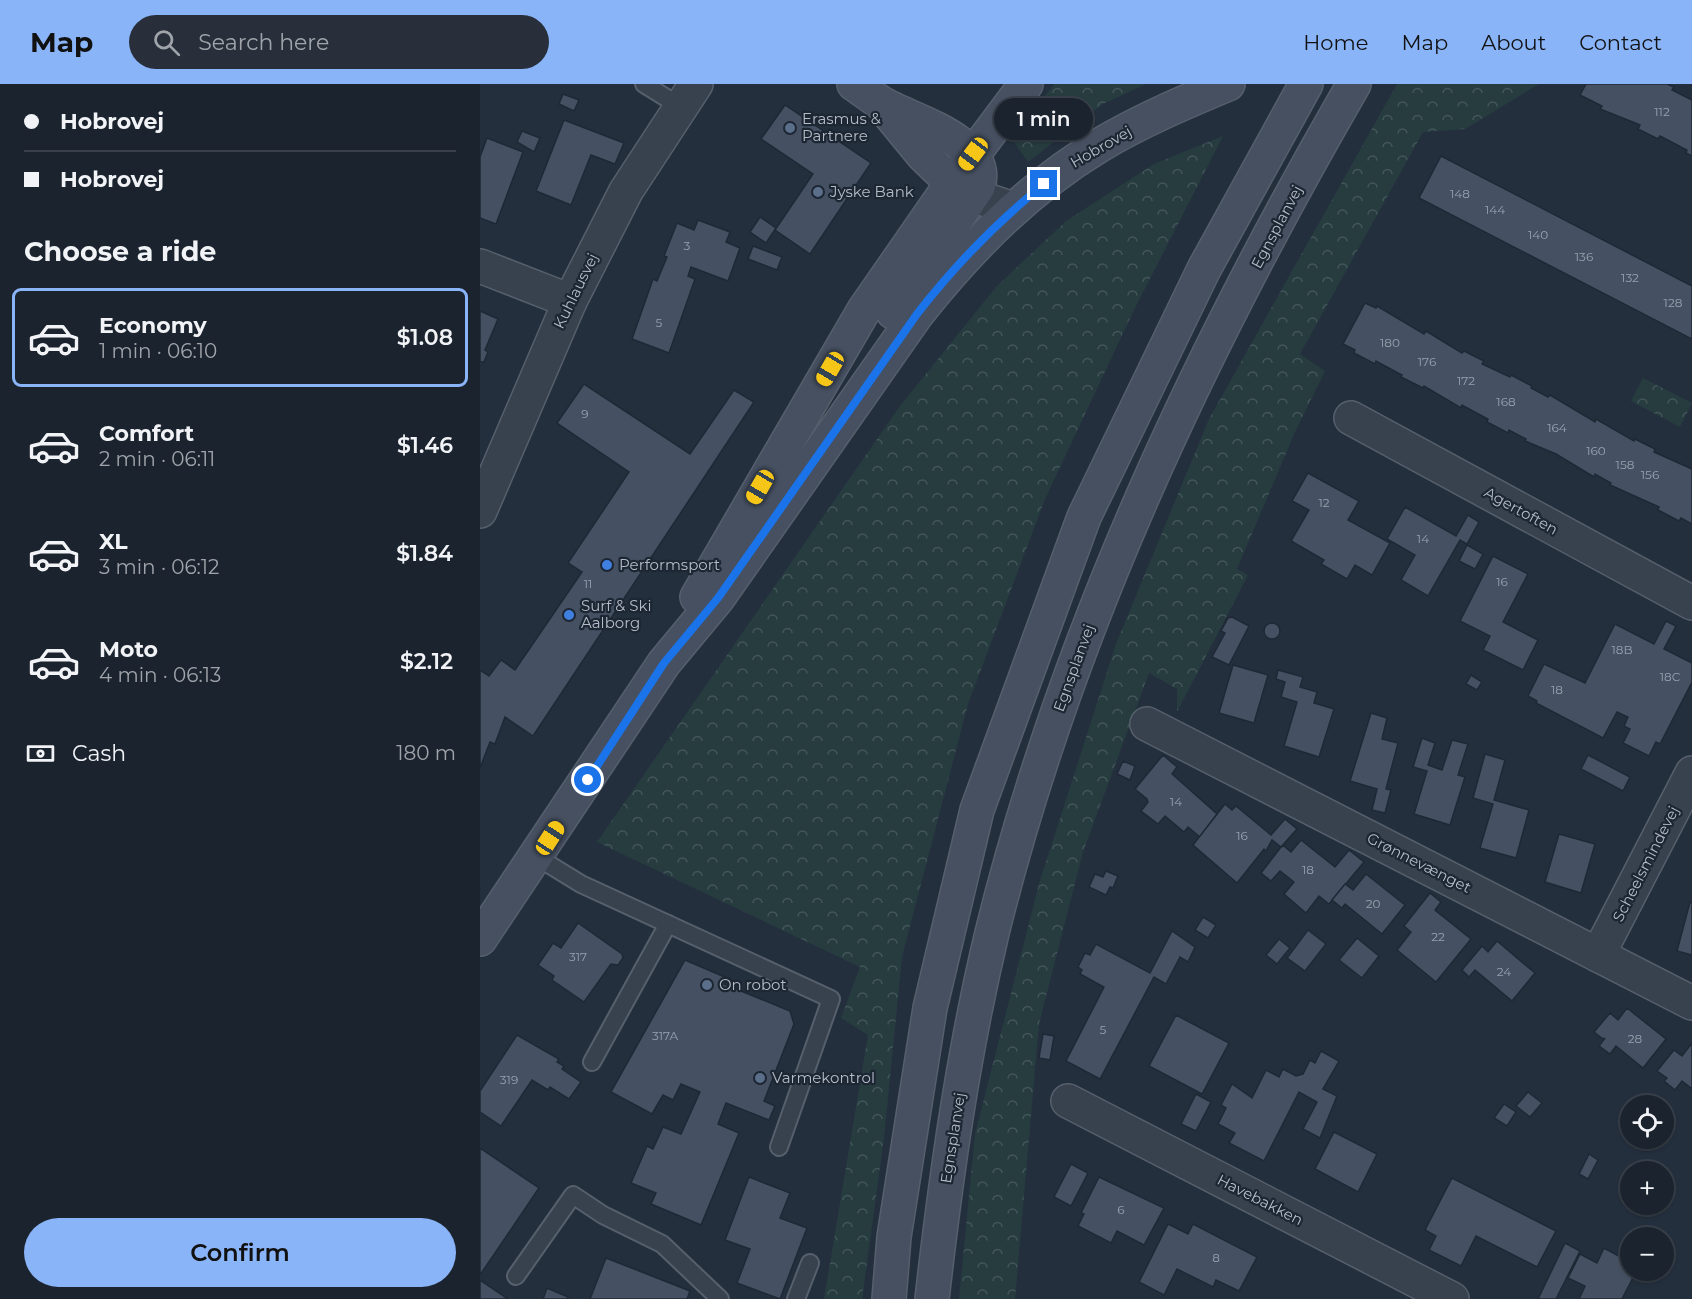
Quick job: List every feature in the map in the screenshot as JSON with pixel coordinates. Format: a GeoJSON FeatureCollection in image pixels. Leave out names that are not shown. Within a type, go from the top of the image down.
{"type":"FeatureCollection","features":[{"type":"Feature","properties":{"kind":"main road"},"geometry":{"type":"LineString","coordinates":[[718,598],[898,303],[962,189],[981,176],[973,154],[940,131],[882,104],[854,84]]}},
{"type":"Feature","properties":{"kind":"main road"},"geometry":{"type":"LineString","coordinates":[[973,154],[1026,84]]}},
{"type":"Feature","properties":{"kind":"main road","name":"Hobrovej"},"geometry":{"type":"LineString","coordinates":[[480,939],[537,857],[664,663],[718,598],[917,314],[951,270],[1013,209],[1059,172],[1101,144],[1228,84]]}},
{"type":"Feature","properties":{"kind":"main road"},"geometry":{"type":"LineString","coordinates":[[889,1299],[894,1237],[930,1008],[977,810],[1084,517],[1204,269],[1306,84]]}},
{"type":"Feature","properties":{"kind":"main road","name":"Egnsplanvej"},"geometry":{"type":"LineString","coordinates":[[932,1299],[950,1141],[992,934],[1042,759],[1081,644],[1207,356],[1354,84]]}},
{"type":"Feature","properties":{"kind":"main road"},"geometry":{"type":"LineString","coordinates":[[882,104],[923,155],[962,189]]}},
{"type":"Feature","properties":{"kind":"main road","name":"Hobrovej"},"geometry":{"type":"LineString","coordinates":[[664,663],[702,585],[864,310],[962,189]]}},
{"type":"Feature","properties":{"kind":"street","name":"Kuhlausvej"},"geometry":{"type":"LineString","coordinates":[[480,511],[570,301],[627,191],[688,95]]}},
{"type":"Feature","properties":{"kind":"street"},"geometry":{"type":"LineString","coordinates":[[962,189],[1013,209]]}},
{"type":"Feature","properties":{"kind":"street"},"geometry":{"type":"LineString","coordinates":[[480,266],[570,301]]}},
{"type":"Feature","properties":{"kind":"street","name":"Agertoften"},"geometry":{"type":"LineString","coordinates":[[1352,418],[1692,603]]}},
{"type":"Feature","properties":{"kind":"street","name":"Grønnevænget"},"geometry":{"type":"LineString","coordinates":[[1147,723],[1692,1003]]}},
{"type":"Feature","properties":{"kind":"street","name":"Scheelsmindevej"},"geometry":{"type":"LineString","coordinates":[[1598,955],[1692,773]]}},
{"type":"Feature","properties":{"kind":"street","name":"Havebakken"},"geometry":{"type":"LineString","coordinates":[[1068,1101],[1452,1299]]}},
{"type":"Feature","properties":{"kind":"lane"},"geometry":{"type":"LineString","coordinates":[[644,84],[688,95]]}},
{"type":"Feature","properties":{"kind":"lane"},"geometry":{"type":"LineString","coordinates":[[537,857],[581,884],[831,999],[780,1147]]}},
{"type":"Feature","properties":{"kind":"lane"},"geometry":{"type":"LineString","coordinates":[[592,1062],[668,924]]}},
{"type":"Feature","properties":{"kind":"lane"},"geometry":{"type":"LineString","coordinates":[[516,1276],[573,1195],[603,1215],[662,1244],[720,1299]]}},
{"type":"Feature","properties":{"kind":"lane"},"geometry":{"type":"LineString","coordinates":[[796,1299],[810,1263]]}},
{"type":"Feature","properties":{"kind":"green space"},"geometry":{"type":"Polygon","coordinates":[[[1054,84],[1146,84],[1103,104],[1028,162],[1012,139],[1054,84]]]}},
{"type":"Feature","properties":{"kind":"green space"},"geometry":{"type":"Polygon","coordinates":[[[1397,84],[1539,84],[1465,129],[1423,132],[1300,354],[1325,371],[1295,432],[1237,569],[1248,575],[1177,712],[1177,689],[1149,673],[1083,852],[1039,1024],[1015,1299],[959,1299],[975,1134],[1039,884],[1116,644],[1209,419],[1397,84]]]}},
{"type":"Feature","properties":{"kind":"green space"},"geometry":{"type":"Polygon","coordinates":[[[1223,136],[1133,312],[1045,499],[968,704],[902,957],[884,1138],[862,1299],[824,1299],[868,1035],[841,1018],[860,967],[597,842],[900,406],[997,286],[1066,221],[1154,164],[1223,136]]]}},
{"type":"Feature","properties":{"kind":"green space"},"geometry":{"type":"Polygon","coordinates":[[[1643,378],[1692,403],[1680,427],[1631,401],[1643,378]]]}},
{"type":"Feature","properties":{"kind":"building"},"geometry":{"type":"Polygon","coordinates":[[[1586,84],[1667,84],[1674,87],[1672,90],[1692,100],[1692,156],[1686,153],[1687,150],[1660,136],[1658,139],[1638,129],[1640,125],[1600,109],[1602,106],[1580,95],[1586,84]]]}},
{"type":"Feature","properties":{"kind":"building"},"geometry":{"type":"Polygon","coordinates":[[[563,94],[579,100],[574,111],[559,104],[563,94]]]}},
{"type":"Feature","properties":{"kind":"building"},"geometry":{"type":"Polygon","coordinates":[[[785,105],[871,163],[810,254],[775,230],[813,174],[761,139],[785,105]]]}},
{"type":"Feature","properties":{"kind":"building"},"geometry":{"type":"Polygon","coordinates":[[[564,120],[624,143],[615,164],[591,155],[571,205],[536,191],[564,120]]]}},
{"type":"Feature","properties":{"kind":"building"},"geometry":{"type":"Polygon","coordinates":[[[522,131],[540,138],[534,152],[517,142],[522,131]]]}},
{"type":"Feature","properties":{"kind":"building"},"geometry":{"type":"Polygon","coordinates":[[[487,138],[523,152],[496,224],[480,218],[480,157],[487,138]]]}},
{"type":"Feature","properties":{"kind":"building"},"geometry":{"type":"Polygon","coordinates":[[[1441,156],[1692,286],[1692,339],[1419,198],[1441,156]]]}},
{"type":"Feature","properties":{"kind":"building"},"geometry":{"type":"Polygon","coordinates":[[[760,217],[776,228],[766,243],[750,232],[760,217]]]}},
{"type":"Feature","properties":{"kind":"building"},"geometry":{"type":"Polygon","coordinates":[[[698,220],[730,232],[726,242],[740,248],[728,281],[691,267],[688,276],[695,279],[669,353],[632,339],[653,279],[657,281],[667,257],[664,256],[677,223],[694,230],[698,220]]]}},
{"type":"Feature","properties":{"kind":"building"},"geometry":{"type":"Polygon","coordinates":[[[753,246],[782,257],[777,270],[748,259],[753,246]]]}},
{"type":"Feature","properties":{"kind":"building"},"geometry":{"type":"Polygon","coordinates":[[[1365,303],[1376,308],[1377,306],[1424,334],[1426,331],[1462,353],[1464,351],[1484,361],[1482,364],[1510,377],[1511,375],[1595,422],[1596,419],[1634,441],[1635,439],[1655,449],[1654,452],[1692,469],[1692,524],[1681,518],[1679,521],[1658,510],[1659,507],[1610,485],[1611,483],[1595,474],[1594,477],[1556,454],[1525,441],[1526,439],[1509,430],[1508,433],[1487,422],[1488,419],[1462,405],[1461,408],[1424,386],[1423,388],[1401,377],[1402,375],[1376,361],[1375,364],[1354,353],[1355,350],[1343,344],[1365,303]]]}},
{"type":"Feature","properties":{"kind":"building"},"geometry":{"type":"Polygon","coordinates":[[[480,311],[498,319],[485,350],[488,352],[484,362],[480,362],[480,311]]]}},
{"type":"Feature","properties":{"kind":"building"},"geometry":{"type":"Polygon","coordinates":[[[584,384],[690,454],[734,390],[754,402],[533,736],[505,717],[495,744],[490,742],[480,768],[480,670],[489,676],[501,660],[515,670],[582,572],[568,563],[629,472],[557,423],[584,384]]]}},
{"type":"Feature","properties":{"kind":"building"},"geometry":{"type":"Polygon","coordinates":[[[1308,473],[1359,501],[1348,520],[1390,543],[1372,575],[1355,565],[1347,579],[1321,564],[1324,560],[1291,541],[1309,510],[1292,501],[1308,473]]]}},
{"type":"Feature","properties":{"kind":"building"},"geometry":{"type":"Polygon","coordinates":[[[1405,507],[1456,536],[1468,515],[1479,522],[1467,544],[1460,540],[1428,596],[1401,580],[1415,555],[1387,539],[1405,507]]]}},
{"type":"Feature","properties":{"kind":"building"},"geometry":{"type":"Polygon","coordinates":[[[1467,545],[1483,554],[1475,569],[1459,561],[1467,545]]]}},
{"type":"Feature","properties":{"kind":"building"},"geometry":{"type":"Polygon","coordinates":[[[1493,556],[1528,574],[1503,622],[1538,640],[1523,670],[1483,650],[1490,636],[1460,621],[1493,556]]]}},
{"type":"Feature","properties":{"kind":"building"},"geometry":{"type":"Polygon","coordinates":[[[1232,617],[1249,626],[1229,665],[1212,657],[1225,633],[1221,631],[1228,618],[1232,617]]]}},
{"type":"Feature","properties":{"kind":"building"},"geometry":{"type":"Polygon","coordinates":[[[1666,621],[1676,626],[1664,649],[1692,663],[1692,682],[1660,744],[1656,742],[1649,756],[1623,743],[1630,729],[1624,726],[1628,717],[1617,712],[1603,738],[1536,703],[1537,701],[1528,696],[1544,664],[1585,683],[1615,624],[1654,644],[1666,621]]]}},
{"type":"Feature","properties":{"kind":"building"},"geometry":{"type":"Polygon","coordinates":[[[1269,623],[1275,623],[1280,631],[1278,637],[1269,639],[1264,634],[1264,628],[1269,623]]]}},
{"type":"Feature","properties":{"kind":"building"},"geometry":{"type":"Polygon","coordinates":[[[1233,665],[1268,675],[1254,723],[1219,713],[1233,665]]]}},
{"type":"Feature","properties":{"kind":"building"},"geometry":{"type":"Polygon","coordinates":[[[1278,670],[1303,677],[1300,687],[1317,692],[1314,703],[1334,709],[1319,757],[1284,746],[1297,702],[1281,697],[1285,682],[1276,679],[1278,670]]]}},
{"type":"Feature","properties":{"kind":"building"},"geometry":{"type":"Polygon","coordinates":[[[1471,675],[1482,682],[1477,690],[1466,684],[1471,675]]]}},
{"type":"Feature","properties":{"kind":"building"},"geometry":{"type":"Polygon","coordinates":[[[1371,713],[1387,718],[1382,739],[1398,743],[1386,789],[1391,790],[1385,813],[1372,810],[1377,789],[1350,781],[1371,713]]]}},
{"type":"Feature","properties":{"kind":"building"},"geometry":{"type":"Polygon","coordinates":[[[1422,738],[1435,743],[1428,765],[1442,770],[1452,740],[1468,744],[1458,775],[1465,777],[1450,825],[1414,814],[1427,771],[1413,767],[1422,738]]]}},
{"type":"Feature","properties":{"kind":"building"},"geometry":{"type":"Polygon","coordinates":[[[1485,754],[1505,760],[1494,800],[1529,810],[1516,858],[1480,848],[1493,804],[1473,798],[1485,754]]]}},
{"type":"Feature","properties":{"kind":"building"},"geometry":{"type":"Polygon","coordinates":[[[1163,755],[1177,767],[1172,774],[1217,814],[1200,837],[1188,827],[1184,832],[1165,816],[1158,824],[1141,811],[1148,802],[1135,789],[1163,755]]]}},
{"type":"Feature","properties":{"kind":"building"},"geometry":{"type":"Polygon","coordinates":[[[1588,755],[1630,777],[1623,791],[1581,769],[1588,755]]]}},
{"type":"Feature","properties":{"kind":"building"},"geometry":{"type":"Polygon","coordinates":[[[1123,761],[1135,766],[1130,780],[1117,774],[1123,761]]]}},
{"type":"Feature","properties":{"kind":"building"},"geometry":{"type":"Polygon","coordinates":[[[1225,804],[1232,810],[1236,806],[1271,835],[1285,819],[1297,829],[1281,847],[1272,840],[1266,851],[1264,849],[1237,883],[1193,845],[1225,804]]]}},
{"type":"Feature","properties":{"kind":"building"},"geometry":{"type":"Polygon","coordinates":[[[1559,834],[1595,844],[1581,893],[1545,882],[1559,834]]]}},
{"type":"Feature","properties":{"kind":"building"},"geometry":{"type":"Polygon","coordinates":[[[1301,840],[1335,867],[1349,850],[1364,862],[1329,904],[1319,896],[1306,913],[1284,894],[1294,882],[1280,871],[1271,881],[1261,873],[1281,847],[1284,846],[1291,852],[1301,840]]]}},
{"type":"Feature","properties":{"kind":"building"},"geometry":{"type":"Polygon","coordinates":[[[1106,871],[1118,876],[1113,888],[1110,887],[1106,895],[1089,887],[1095,874],[1103,877],[1106,871]]]}},
{"type":"Feature","properties":{"kind":"building"},"geometry":{"type":"Polygon","coordinates":[[[1366,874],[1405,905],[1382,934],[1345,904],[1342,908],[1332,900],[1345,884],[1353,890],[1366,874]]]}},
{"type":"Feature","properties":{"kind":"building"},"geometry":{"type":"Polygon","coordinates":[[[1430,893],[1441,902],[1435,910],[1471,939],[1436,982],[1397,950],[1411,932],[1404,926],[1430,893]]]}},
{"type":"Feature","properties":{"kind":"building"},"geometry":{"type":"Polygon","coordinates":[[[1690,902],[1692,903],[1692,955],[1677,951],[1690,902]]]}},
{"type":"Feature","properties":{"kind":"building"},"geometry":{"type":"Polygon","coordinates":[[[1203,917],[1216,925],[1208,938],[1195,930],[1203,917]]]}},
{"type":"Feature","properties":{"kind":"building"},"geometry":{"type":"Polygon","coordinates":[[[578,923],[622,954],[623,958],[618,965],[611,964],[584,1002],[552,980],[554,976],[538,965],[553,943],[561,948],[578,923]]]}},
{"type":"Feature","properties":{"kind":"building"},"geometry":{"type":"Polygon","coordinates":[[[1308,930],[1326,944],[1305,971],[1287,958],[1308,930]]]}},
{"type":"Feature","properties":{"kind":"building"},"geometry":{"type":"Polygon","coordinates":[[[1172,931],[1195,947],[1188,962],[1180,957],[1166,984],[1154,977],[1100,1079],[1066,1061],[1104,987],[1080,974],[1082,970],[1078,967],[1085,953],[1090,955],[1096,944],[1150,973],[1172,931]]]}},
{"type":"Feature","properties":{"kind":"building"},"geometry":{"type":"Polygon","coordinates":[[[1357,938],[1379,956],[1362,978],[1339,960],[1357,938]]]}},
{"type":"Feature","properties":{"kind":"building"},"geometry":{"type":"Polygon","coordinates":[[[1279,939],[1290,948],[1277,964],[1266,955],[1279,939]]]}},
{"type":"Feature","properties":{"kind":"building"},"geometry":{"type":"Polygon","coordinates":[[[1497,941],[1535,973],[1512,1001],[1475,970],[1469,977],[1462,970],[1482,946],[1488,952],[1497,941]]]}},
{"type":"Feature","properties":{"kind":"building"},"geometry":{"type":"Polygon","coordinates":[[[685,960],[727,978],[724,984],[790,1011],[794,1024],[764,1101],[775,1106],[769,1120],[726,1103],[718,1124],[739,1133],[701,1225],[651,1204],[656,1193],[631,1183],[647,1146],[653,1149],[663,1127],[681,1134],[700,1092],[681,1084],[673,1100],[663,1095],[652,1114],[611,1092],[685,960]]]}},
{"type":"Feature","properties":{"kind":"building"},"geometry":{"type":"Polygon","coordinates":[[[1627,1008],[1666,1039],[1643,1068],[1616,1046],[1610,1054],[1599,1046],[1605,1038],[1603,1039],[1594,1032],[1610,1013],[1618,1020],[1627,1008]]]}},
{"type":"Feature","properties":{"kind":"building"},"geometry":{"type":"Polygon","coordinates":[[[1176,1015],[1229,1043],[1202,1094],[1149,1066],[1176,1015]]]}},
{"type":"Feature","properties":{"kind":"building"},"geometry":{"type":"Polygon","coordinates":[[[1043,1034],[1054,1036],[1050,1060],[1039,1058],[1043,1034]]]}},
{"type":"Feature","properties":{"kind":"building"},"geometry":{"type":"Polygon","coordinates":[[[517,1035],[559,1059],[557,1062],[564,1066],[562,1069],[581,1082],[569,1099],[550,1087],[548,1090],[532,1080],[501,1126],[480,1112],[480,1091],[517,1035]]]}},
{"type":"Feature","properties":{"kind":"building"},"geometry":{"type":"Polygon","coordinates":[[[1692,1043],[1692,1089],[1682,1081],[1675,1090],[1664,1081],[1667,1078],[1657,1071],[1674,1050],[1682,1056],[1692,1043]]]}},
{"type":"Feature","properties":{"kind":"building"},"geometry":{"type":"Polygon","coordinates":[[[1321,1051],[1339,1061],[1323,1089],[1337,1096],[1320,1138],[1303,1129],[1317,1102],[1299,1092],[1264,1161],[1229,1143],[1235,1133],[1218,1124],[1226,1108],[1221,1105],[1232,1084],[1252,1098],[1266,1070],[1279,1077],[1283,1069],[1296,1076],[1303,1074],[1310,1060],[1315,1063],[1321,1051]]]}},
{"type":"Feature","properties":{"kind":"building"},"geometry":{"type":"Polygon","coordinates":[[[1528,1092],[1542,1103],[1530,1117],[1516,1106],[1528,1092]]]}},
{"type":"Feature","properties":{"kind":"building"},"geometry":{"type":"Polygon","coordinates":[[[1196,1094],[1211,1102],[1196,1131],[1181,1124],[1196,1094]]]}},
{"type":"Feature","properties":{"kind":"building"},"geometry":{"type":"Polygon","coordinates":[[[1504,1104],[1516,1112],[1507,1126],[1494,1118],[1504,1104]]]}},
{"type":"Feature","properties":{"kind":"building"},"geometry":{"type":"Polygon","coordinates":[[[1334,1132],[1377,1154],[1358,1192],[1315,1169],[1334,1132]]]}},
{"type":"Feature","properties":{"kind":"building"},"geometry":{"type":"Polygon","coordinates":[[[480,1148],[539,1188],[480,1275],[480,1148]]]}},
{"type":"Feature","properties":{"kind":"building"},"geometry":{"type":"Polygon","coordinates":[[[1589,1154],[1598,1160],[1588,1179],[1579,1174],[1589,1154]]]}},
{"type":"Feature","properties":{"kind":"building"},"geometry":{"type":"Polygon","coordinates":[[[1071,1164],[1088,1173],[1071,1206],[1054,1197],[1071,1164]]]}},
{"type":"Feature","properties":{"kind":"building"},"geometry":{"type":"Polygon","coordinates":[[[749,1177],[790,1193],[780,1218],[807,1228],[780,1299],[737,1283],[750,1249],[725,1240],[749,1177]]]}},
{"type":"Feature","properties":{"kind":"building"},"geometry":{"type":"Polygon","coordinates":[[[1099,1177],[1164,1208],[1144,1245],[1117,1231],[1111,1243],[1078,1226],[1084,1214],[1081,1213],[1099,1177]]]}},
{"type":"Feature","properties":{"kind":"building"},"geometry":{"type":"Polygon","coordinates":[[[1452,1178],[1556,1231],[1537,1267],[1476,1236],[1461,1266],[1429,1250],[1436,1236],[1425,1230],[1452,1178]]]}},
{"type":"Feature","properties":{"kind":"building"},"geometry":{"type":"Polygon","coordinates":[[[1168,1224],[1188,1234],[1193,1224],[1257,1257],[1239,1291],[1216,1280],[1213,1287],[1177,1269],[1164,1295],[1139,1282],[1168,1224]]]}},
{"type":"Feature","properties":{"kind":"building"},"geometry":{"type":"Polygon","coordinates":[[[1565,1243],[1580,1251],[1556,1299],[1538,1299],[1565,1243]]]}},
{"type":"Feature","properties":{"kind":"building"},"geometry":{"type":"Polygon","coordinates":[[[1604,1248],[1620,1257],[1620,1281],[1631,1281],[1622,1299],[1579,1299],[1585,1286],[1568,1278],[1580,1254],[1597,1263],[1604,1248]]]}},
{"type":"Feature","properties":{"kind":"building"},"geometry":{"type":"Polygon","coordinates":[[[606,1258],[690,1291],[687,1299],[590,1299],[606,1258]]]}},
{"type":"Feature","properties":{"kind":"building"},"geometry":{"type":"Polygon","coordinates":[[[480,1280],[508,1299],[480,1299],[480,1280]]]}},
{"type":"Feature","properties":{"kind":"building"},"geometry":{"type":"Polygon","coordinates":[[[547,1288],[568,1297],[567,1299],[543,1299],[547,1288]]]}},
{"type":"Feature","properties":{"kind":"place","name":"Erasmus & Partnere"},"geometry":{"type":"Point","coordinates":[790,128]}},
{"type":"Feature","properties":{"kind":"place","name":"Jyske Bank"},"geometry":{"type":"Point","coordinates":[818,192]}},
{"type":"Feature","properties":{"kind":"place","name":"Performsport"},"geometry":{"type":"Point","coordinates":[607,565]}},
{"type":"Feature","properties":{"kind":"place","name":"Surf & Ski Aalborg"},"geometry":{"type":"Point","coordinates":[569,615]}},
{"type":"Feature","properties":{"kind":"place","name":"On robot"},"geometry":{"type":"Point","coordinates":[707,985]}},
{"type":"Feature","properties":{"kind":"place","name":"Varmekontrol"},"geometry":{"type":"Point","coordinates":[760,1078]}},
{"type":"Feature","properties":{"kind":"route"},"geometry":{"type":"LineString","coordinates":[[588,780],[664,663],[718,598],[917,314],[951,270],[985,235],[1044,184]]}}]}
